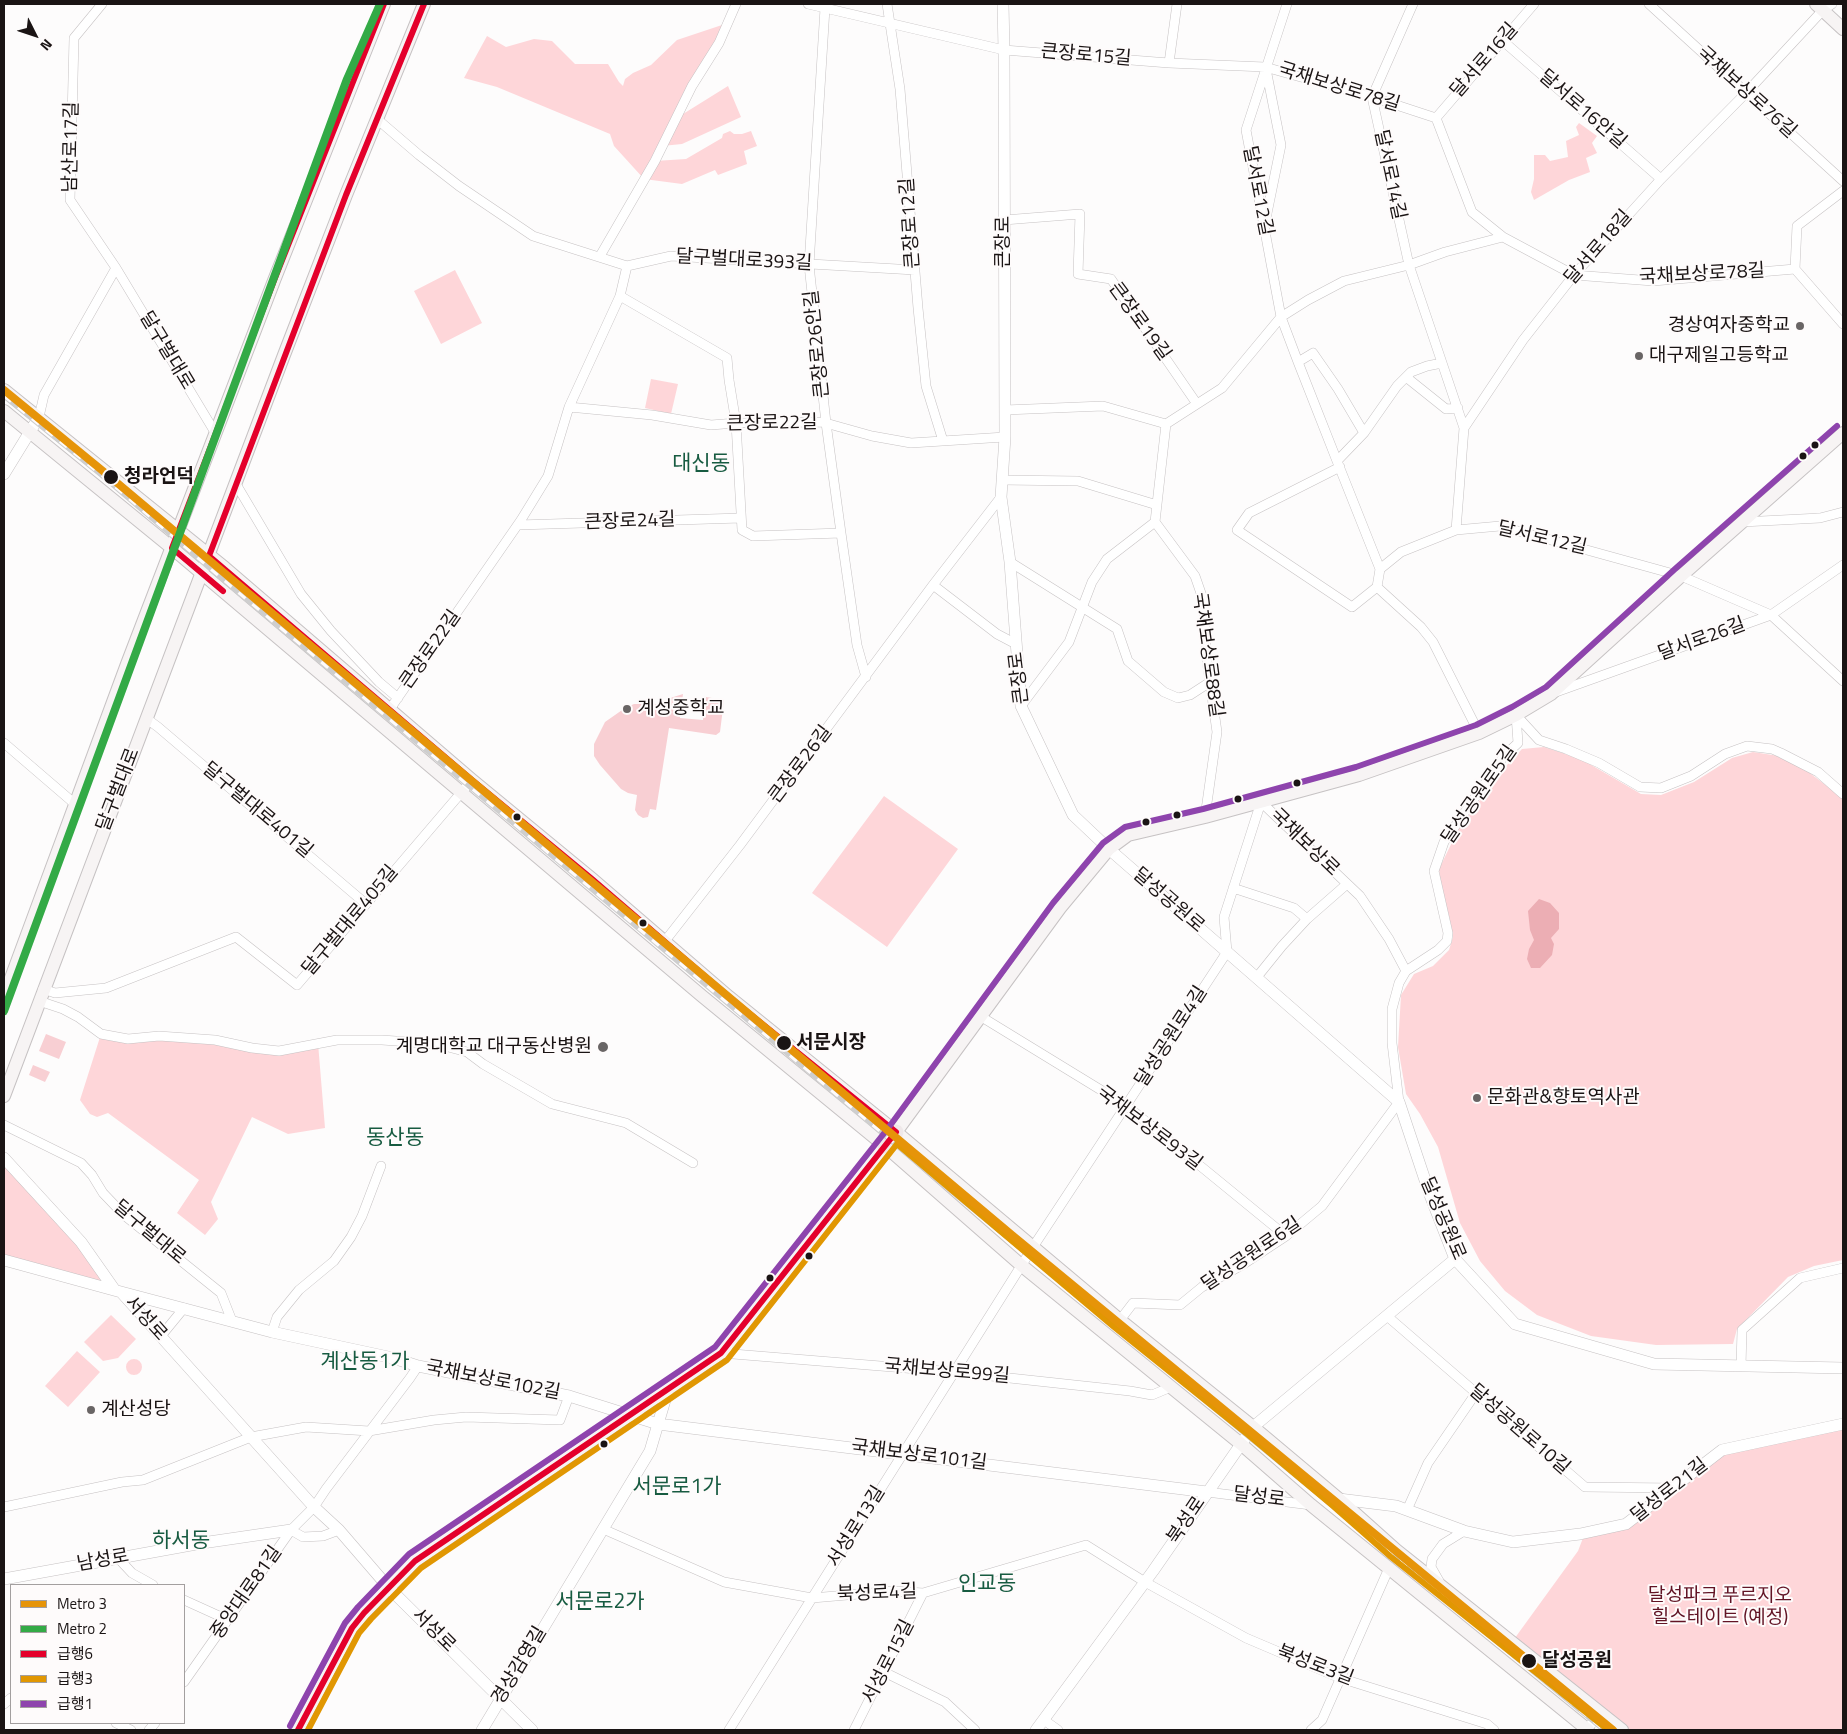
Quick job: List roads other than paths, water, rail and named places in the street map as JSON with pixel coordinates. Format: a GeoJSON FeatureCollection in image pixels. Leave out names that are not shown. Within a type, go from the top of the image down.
{"type":"FeatureCollection","features":[{"type":"Feature","properties":{"kind":"main road","name":"달구벌대로"},"geometry":{"type":"LineString","coordinates":[[4,997],[75,804],[275,278],[384,4]]}},
{"type":"Feature","properties":{"kind":"main road","name":"달구벌대로"},"geometry":{"type":"LineString","coordinates":[[4,1096],[342,204],[424,4]]}},
{"type":"Feature","properties":{"kind":"main road"},"geometry":{"type":"LineString","coordinates":[[1823,6],[1843,29]]}},
{"type":"Feature","properties":{"kind":"main road","name":"달성로"},"geometry":{"type":"LineString","coordinates":[[4,390],[179,531],[729,997],[896,1132],[1120,1320],[1253,1427],[1396,1550],[1622,1730]]}},
{"type":"Feature","properties":{"kind":"main road"},"geometry":{"type":"LineString","coordinates":[[4,411],[202,573],[702,996],[885,1146],[1021,1265],[1241,1444],[1312,1505],[1585,1730]]}},
{"type":"Feature","properties":{"kind":"main road","name":"국채보상로"},"geometry":{"type":"LineString","coordinates":[[298,1730],[352,1628],[364,1613],[415,1561],[722,1353],[896,1132],[1060,908],[1109,849],[1128,836],[1205,818],[1359,774],[1479,733],[1516,715],[1551,694],[1843,433]]}},
{"type":"Feature","properties":{"kind":"street","name":"남산로17길"},"geometry":{"type":"LineString","coordinates":[[102,4],[74,38],[70,200],[116,268]]}},
{"type":"Feature","properties":{"kind":"street"},"geometry":{"type":"LineString","coordinates":[[600,256],[655,161],[692,86],[720,43],[736,4]]}},
{"type":"Feature","properties":{"kind":"street","name":"큰장로15길"},"geometry":{"type":"LineString","coordinates":[[808,4],[1004,50],[1169,63],[1265,67]]}},
{"type":"Feature","properties":{"kind":"street","name":"큰장로12길"},"geometry":{"type":"LineString","coordinates":[[887,4],[900,88],[926,386],[943,441]]}},
{"type":"Feature","properties":{"kind":"street","name":"큰장로"},"geometry":{"type":"LineString","coordinates":[[1002,4],[1004,50],[1005,437],[1001,497],[1010,562],[1021,706],[1073,815],[1109,849]]}},
{"type":"Feature","properties":{"kind":"street"},"geometry":{"type":"LineString","coordinates":[[1169,63],[1176,4]]}},
{"type":"Feature","properties":{"kind":"street","name":"달서로12길"},"geometry":{"type":"LineString","coordinates":[[1287,4],[1246,130],[1281,317],[1380,570],[1401,552],[1456,530],[1500,526],[1681,576],[1771,615],[1843,681]]}},
{"type":"Feature","properties":{"kind":"street"},"geometry":{"type":"LineString","coordinates":[[1372,97],[1413,4]]}},
{"type":"Feature","properties":{"kind":"street","name":"달서로16길"},"geometry":{"type":"LineString","coordinates":[[1436,118],[1534,4]]}},
{"type":"Feature","properties":{"kind":"street","name":"국채보상로76길"},"geometry":{"type":"LineString","coordinates":[[1649,4],[1843,181]]}},
{"type":"Feature","properties":{"kind":"street","name":"달서로18길"},"geometry":{"type":"LineString","coordinates":[[1456,530],[1464,428],[1523,340],[1574,275],[1660,179],[1746,92],[1823,6]]}},
{"type":"Feature","properties":{"kind":"street","name":"큰장로26안길"},"geometry":{"type":"LineString","coordinates":[[825,8],[809,265],[826,423],[841,533],[857,644],[866,677]]}},
{"type":"Feature","properties":{"kind":"street","name":"달서로16안길"},"geometry":{"type":"LineString","coordinates":[[1503,41],[1660,179]]}},
{"type":"Feature","properties":{"kind":"street","name":"달서로12길"},"geometry":{"type":"LineString","coordinates":[[1264,226],[1281,145],[1265,67]]}},
{"type":"Feature","properties":{"kind":"street","name":"국채보상로78길"},"geometry":{"type":"LineString","coordinates":[[1265,67],[1372,97],[1436,118],[1472,212],[1503,236],[1574,275],[1653,281],[1795,269]]}},
{"type":"Feature","properties":{"kind":"street","name":"달서로14길"},"geometry":{"type":"LineString","coordinates":[[1372,97],[1409,265],[1464,428]]}},
{"type":"Feature","properties":{"kind":"street"},"geometry":{"type":"LineString","coordinates":[[377,119],[419,155],[460,186],[533,236],[627,266]]}},
{"type":"Feature","properties":{"kind":"street"},"geometry":{"type":"LineString","coordinates":[[1843,191],[1797,226],[1795,269],[1843,324]]}},
{"type":"Feature","properties":{"kind":"street","name":"큰장로19길"},"geometry":{"type":"LineString","coordinates":[[1004,220],[1080,214],[1078,274],[1111,279],[1197,404]]}},
{"type":"Feature","properties":{"kind":"street"},"geometry":{"type":"LineString","coordinates":[[1005,410],[1103,406],[1166,424],[1222,388],[1281,317],[1344,281],[1409,265],[1503,236]]}},
{"type":"Feature","properties":{"kind":"street","name":"달구벌대로393길"},"geometry":{"type":"LineString","coordinates":[[627,266],[671,256],[915,270]]}},
{"type":"Feature","properties":{"kind":"street","name":"큰장로22길"},"geometry":{"type":"LineString","coordinates":[[390,709],[518,526],[548,476],[569,407],[620,296],[627,266]]}},
{"type":"Feature","properties":{"kind":"street"},"geometry":{"type":"LineString","coordinates":[[4,474],[39,417],[44,395],[116,268]]}},
{"type":"Feature","properties":{"kind":"street","name":"달구벌대로"},"geometry":{"type":"LineString","coordinates":[[116,268],[216,434]]}},
{"type":"Feature","properties":{"kind":"street"},"geometry":{"type":"LineString","coordinates":[[620,296],[728,358],[728,380],[736,423],[742,530],[753,536],[841,533]]}},
{"type":"Feature","properties":{"kind":"street"},"geometry":{"type":"LineString","coordinates":[[1298,362],[1313,353],[1338,389],[1364,433]]}},
{"type":"Feature","properties":{"kind":"street"},"geometry":{"type":"LineString","coordinates":[[1380,570],[1377,587],[1352,608],[1237,530],[1249,512],[1339,464],[1364,433],[1387,398],[1411,372],[1442,363]]}},
{"type":"Feature","properties":{"kind":"street"},"geometry":{"type":"LineString","coordinates":[[1406,377],[1446,409],[1458,408]]}},
{"type":"Feature","properties":{"kind":"street","name":"큰장로22길"},"geometry":{"type":"LineString","coordinates":[[569,407],[652,415],[711,425],[822,422],[872,436],[911,443],[1005,437]]}},
{"type":"Feature","properties":{"kind":"street"},"geometry":{"type":"LineString","coordinates":[[1021,706],[1070,642],[1092,582],[1107,559],[1155,522],[1166,424]]}},
{"type":"Feature","properties":{"kind":"street"},"geometry":{"type":"LineString","coordinates":[[1002,480],[1078,481],[1157,505]]}},
{"type":"Feature","properties":{"kind":"street"},"geometry":{"type":"LineString","coordinates":[[236,484],[301,594],[343,644],[398,698]]}},
{"type":"Feature","properties":{"kind":"street","name":"큰장로26길"},"geometry":{"type":"LineString","coordinates":[[665,941],[746,837],[933,585],[1001,497]]}},
{"type":"Feature","properties":{"kind":"street"},"geometry":{"type":"LineString","coordinates":[[1742,522],[1820,518],[1843,512]]}},
{"type":"Feature","properties":{"kind":"street","name":"큰장로24길"},"geometry":{"type":"LineString","coordinates":[[518,526],[742,518]]}},
{"type":"Feature","properties":{"kind":"street","name":"국채보상로88길"},"geometry":{"type":"LineString","coordinates":[[1155,522],[1195,576],[1203,599],[1207,661],[1218,732],[1205,818]]}},
{"type":"Feature","properties":{"kind":"street"},"geometry":{"type":"LineString","coordinates":[[1010,562],[1117,629],[1128,661],[1164,692],[1178,698],[1190,695],[1210,682]]}},
{"type":"Feature","properties":{"kind":"street","name":"달서로26길"},"geometry":{"type":"LineString","coordinates":[[1551,694],[1771,615],[1843,565]]}},
{"type":"Feature","properties":{"kind":"street"},"geometry":{"type":"LineString","coordinates":[[933,585],[997,634],[1016,644]]}},
{"type":"Feature","properties":{"kind":"street"},"geometry":{"type":"LineString","coordinates":[[1377,587],[1421,627],[1433,642],[1479,733]]}},
{"type":"Feature","properties":{"kind":"street"},"geometry":{"type":"LineString","coordinates":[[1516,715],[1539,740],[1599,763],[1640,787],[1661,788],[1691,776],[1725,754],[1747,746],[1782,752],[1818,772],[1843,794]]}},
{"type":"Feature","properties":{"kind":"street","name":"달성공원로5길"},"geometry":{"type":"LineString","coordinates":[[1406,971],[1438,950],[1446,941],[1448,933],[1434,871],[1444,842],[1504,756],[1518,743],[1516,715]]}},
{"type":"Feature","properties":{"kind":"street","name":"달구벌대로401길"},"geometry":{"type":"LineString","coordinates":[[146,719],[158,727],[366,904]]}},
{"type":"Feature","properties":{"kind":"street","name":"달구벌대로"},"geometry":{"type":"LineString","coordinates":[[4,743],[75,804]]}},
{"type":"Feature","properties":{"kind":"street","name":"달구벌대로405길"},"geometry":{"type":"LineString","coordinates":[[41,995],[106,988],[236,937],[297,985],[472,780]]}},
{"type":"Feature","properties":{"kind":"street","name":"달성공원로"},"geometry":{"type":"LineString","coordinates":[[1228,952],[1224,917],[1261,802]]}},
{"type":"Feature","properties":{"kind":"street","name":"국채보상로"},"geometry":{"type":"LineString","coordinates":[[1261,802],[1347,884]]}},
{"type":"Feature","properties":{"kind":"street","name":"달성공원로"},"geometry":{"type":"LineString","coordinates":[[1109,849],[1400,1102],[1430,1195],[1455,1259],[1515,1324],[1654,1364],[1843,1368]]}},
{"type":"Feature","properties":{"kind":"street"},"geometry":{"type":"LineString","coordinates":[[1257,977],[1307,919],[1347,884],[1365,904],[1389,939],[1406,971],[1399,983],[1392,1009],[1392,1042],[1400,1102]]}},
{"type":"Feature","properties":{"kind":"street"},"geometry":{"type":"LineString","coordinates":[[1233,888],[1294,908],[1307,919]]}},
{"type":"Feature","properties":{"kind":"street","name":"달성공원로4길"},"geometry":{"type":"LineString","coordinates":[[1033,1247],[1228,952]]}},
{"type":"Feature","properties":{"kind":"street"},"geometry":{"type":"LineString","coordinates":[[41,995],[78,1017],[101,1034],[128,1039],[159,1036],[215,1040],[279,1051],[337,1040],[382,1040],[437,1044],[467,1052],[483,1064],[552,1104],[626,1123],[693,1163]]}},
{"type":"Feature","properties":{"kind":"street","name":"국채보상로93길"},"geometry":{"type":"LineString","coordinates":[[980,1016],[1126,1106],[1286,1236]]}},
{"type":"Feature","properties":{"kind":"street","name":"달성공원로6길"},"geometry":{"type":"LineString","coordinates":[[1120,1320],[1133,1303],[1180,1304],[1202,1288],[1286,1236],[1322,1206],[1400,1102]]}},
{"type":"Feature","properties":{"kind":"street","name":"달구벌대로"},"geometry":{"type":"LineString","coordinates":[[4,1125],[81,1164],[92,1175],[103,1193],[124,1214],[221,1292],[232,1321]]}},
{"type":"Feature","properties":{"kind":"street"},"geometry":{"type":"LineString","coordinates":[[4,1158],[81,1242],[118,1291]]}},
{"type":"Feature","properties":{"kind":"street"},"geometry":{"type":"LineString","coordinates":[[272,1332],[276,1317],[299,1290],[334,1261],[351,1237],[362,1216],[381,1166]]}},
{"type":"Feature","properties":{"kind":"street","name":"서성로13길"},"geometry":{"type":"LineString","coordinates":[[729,1730],[1033,1247]]}},
{"type":"Feature","properties":{"kind":"street","name":"북성로"},"geometry":{"type":"LineString","coordinates":[[1036,1730],[1145,1582],[1253,1427],[1455,1259]]}},
{"type":"Feature","properties":{"kind":"street","name":"서성로"},"geometry":{"type":"LineString","coordinates":[[4,1260],[118,1291],[161,1336],[314,1507],[339,1530],[389,1588],[532,1730]]}},
{"type":"Feature","properties":{"kind":"street"},"geometry":{"type":"LineString","coordinates":[[1742,1366],[1742,1330],[1800,1278],[1843,1268]]}},
{"type":"Feature","properties":{"kind":"street","name":"국채보상로102길"},"geometry":{"type":"LineString","coordinates":[[118,1291],[272,1332],[393,1358],[418,1366],[569,1396],[632,1415]]}},
{"type":"Feature","properties":{"kind":"street"},"geometry":{"type":"LineString","coordinates":[[161,1336],[184,1308]]}},
{"type":"Feature","properties":{"kind":"street","name":"달성공원로10길"},"geometry":{"type":"LineString","coordinates":[[1387,1316],[1585,1487],[1673,1488]]}},
{"type":"Feature","properties":{"kind":"street","name":"국채보상로99길"},"geometry":{"type":"LineString","coordinates":[[722,1353],[954,1372],[1152,1394],[1171,1387]]}},
{"type":"Feature","properties":{"kind":"street"},"geometry":{"type":"LineString","coordinates":[[314,1507],[418,1366]]}},
{"type":"Feature","properties":{"kind":"street","name":"경상감영길"},"geometry":{"type":"LineString","coordinates":[[482,1730],[650,1451],[668,1390]]}},
{"type":"Feature","properties":{"kind":"street"},"geometry":{"type":"LineString","coordinates":[[1408,1510],[1428,1462],[1476,1393]]}},
{"type":"Feature","properties":{"kind":"street"},"geometry":{"type":"LineString","coordinates":[[4,1506],[122,1482],[143,1480],[251,1437],[306,1427],[369,1431],[418,1422],[466,1417],[560,1420],[569,1396]]}},
{"type":"Feature","properties":{"kind":"street","name":"국채보상로101길"},"geometry":{"type":"LineString","coordinates":[[632,1415],[658,1424],[1207,1492]]}},
{"type":"Feature","properties":{"kind":"street","name":"달성로21길"},"geometry":{"type":"LineString","coordinates":[[1339,1499],[1396,1506],[1464,1531],[1513,1542],[1580,1534],[1626,1524],[1722,1450],[1843,1424]]}},
{"type":"Feature","properties":{"kind":"street","name":"달성로"},"geometry":{"type":"LineString","coordinates":[[1207,1492],[1312,1505]]}},
{"type":"Feature","properties":{"kind":"street","name":"중앙대로81길"},"geometry":{"type":"LineString","coordinates":[[185,1681],[291,1530],[314,1507]]}},
{"type":"Feature","properties":{"kind":"street","name":"북성로4길"},"geometry":{"type":"LineString","coordinates":[[603,1528],[724,1582],[812,1598],[894,1591],[923,1594],[1086,1545],[1145,1582]]}},
{"type":"Feature","properties":{"kind":"street"},"geometry":{"type":"LineString","coordinates":[[291,1530],[303,1537],[323,1536],[339,1530]]}},
{"type":"Feature","properties":{"kind":"street","name":"남성로"},"geometry":{"type":"LineString","coordinates":[[12,1580],[118,1558],[291,1530]]}},
{"type":"Feature","properties":{"kind":"street"},"geometry":{"type":"LineString","coordinates":[[1443,1587],[1431,1567],[1432,1559],[1443,1544],[1464,1531]]}},
{"type":"Feature","properties":{"kind":"street"},"geometry":{"type":"LineString","coordinates":[[118,1558],[132,1573],[151,1584]]}},
{"type":"Feature","properties":{"kind":"street"},"geometry":{"type":"LineString","coordinates":[[1310,1730],[1322,1720],[1388,1568]]}},
{"type":"Feature","properties":{"kind":"street","name":"북성로3길"},"geometry":{"type":"LineString","coordinates":[[1145,1582],[1246,1638],[1340,1678],[1487,1724],[1494,1730]]}},
{"type":"Feature","properties":{"kind":"street","name":"서성로15길"},"geometry":{"type":"LineString","coordinates":[[854,1730],[923,1594]]}},
{"type":"Feature","properties":{"kind":"street"},"geometry":{"type":"LineString","coordinates":[[185,1600],[228,1620]]}},
{"type":"Feature","properties":{"kind":"street"},"geometry":{"type":"LineString","coordinates":[[884,1672],[945,1702],[975,1730]]}},
{"type":"Feature","properties":{"kind":"street"},"geometry":{"type":"LineString","coordinates":[[1585,1730],[1604,1715]]}},
{"type":"Feature","properties":{"kind":"street"},"geometry":{"type":"LineString","coordinates":[[1044,1720],[1058,1730]]}},
{"type":"Feature","properties":{"kind":"street"},"geometry":{"type":"LineString","coordinates":[[118,1724],[131,1730]]}},
{"type":"Feature","properties":{"kind":"railway"},"geometry":{"type":"LineString","coordinates":[[4,396],[105,478],[220,577],[944,1185],[1604,1730]]}},
{"type":"Feature","properties":{"kind":"metro line","name":"2"},"geometry":{"type":"LineString","coordinates":[[4,1011],[347,79],[380,4]]}},
{"type":"Feature","properties":{"kind":"metro line","name":"3"},"geometry":{"type":"LineString","coordinates":[[4,390],[109,476],[1012,1235],[1613,1730]]}},
{"type":"Feature","properties":{"kind":"place","name":"경상여자중학교"},"geometry":{"type":"Point","coordinates":[1800,326]}},
{"type":"Feature","properties":{"kind":"place","name":"대구제일고등학교"},"geometry":{"type":"Point","coordinates":[1639,356]}},
{"type":"Feature","properties":{"kind":"place","name":"청라언덕"},"geometry":{"type":"Point","coordinates":[111,477]}},
{"type":"Feature","properties":{"kind":"place","name":"계성중학교"},"geometry":{"type":"Point","coordinates":[627,709]}},
{"type":"Feature","properties":{"kind":"place","name":"서문시장"},"geometry":{"type":"Point","coordinates":[784,1043]}},
{"type":"Feature","properties":{"kind":"place","name":"계명대학교 대구동산병원"},"geometry":{"type":"Point","coordinates":[603,1047]}},
{"type":"Feature","properties":{"kind":"place","name":"문화관&향토역사관"},"geometry":{"type":"Point","coordinates":[1477,1098]}},
{"type":"Feature","properties":{"kind":"place","name":"계산성당"},"geometry":{"type":"Point","coordinates":[91,1410]}},
{"type":"Feature","properties":{"kind":"place","name":"달성공원"},"geometry":{"type":"Point","coordinates":[1529,1661]}},
{"type":"Feature","properties":{"kind":"district","name":"대신동"},"geometry":{"type":"Point","coordinates":[701,465]}},
{"type":"Feature","properties":{"kind":"district","name":"동산동"},"geometry":{"type":"Point","coordinates":[395,1139]}},
{"type":"Feature","properties":{"kind":"district","name":"계산동1가"},"geometry":{"type":"Point","coordinates":[365,1363]}},
{"type":"Feature","properties":{"kind":"district","name":"서문로1가"},"geometry":{"type":"Point","coordinates":[677,1488]}},
{"type":"Feature","properties":{"kind":"district","name":"하서동"},"geometry":{"type":"Point","coordinates":[181,1542]}},
{"type":"Feature","properties":{"kind":"district","name":"인교동"},"geometry":{"type":"Point","coordinates":[987,1585]}},
{"type":"Feature","properties":{"kind":"district","name":"서문로2가"},"geometry":{"type":"Point","coordinates":[600,1603]}},
{"type":"Feature","properties":{"kind":"park label","name":"달성파크 푸르지오 힐스테이트 (예정)"},"geometry":{"type":"Point","coordinates":[1720,1607]}}]}
